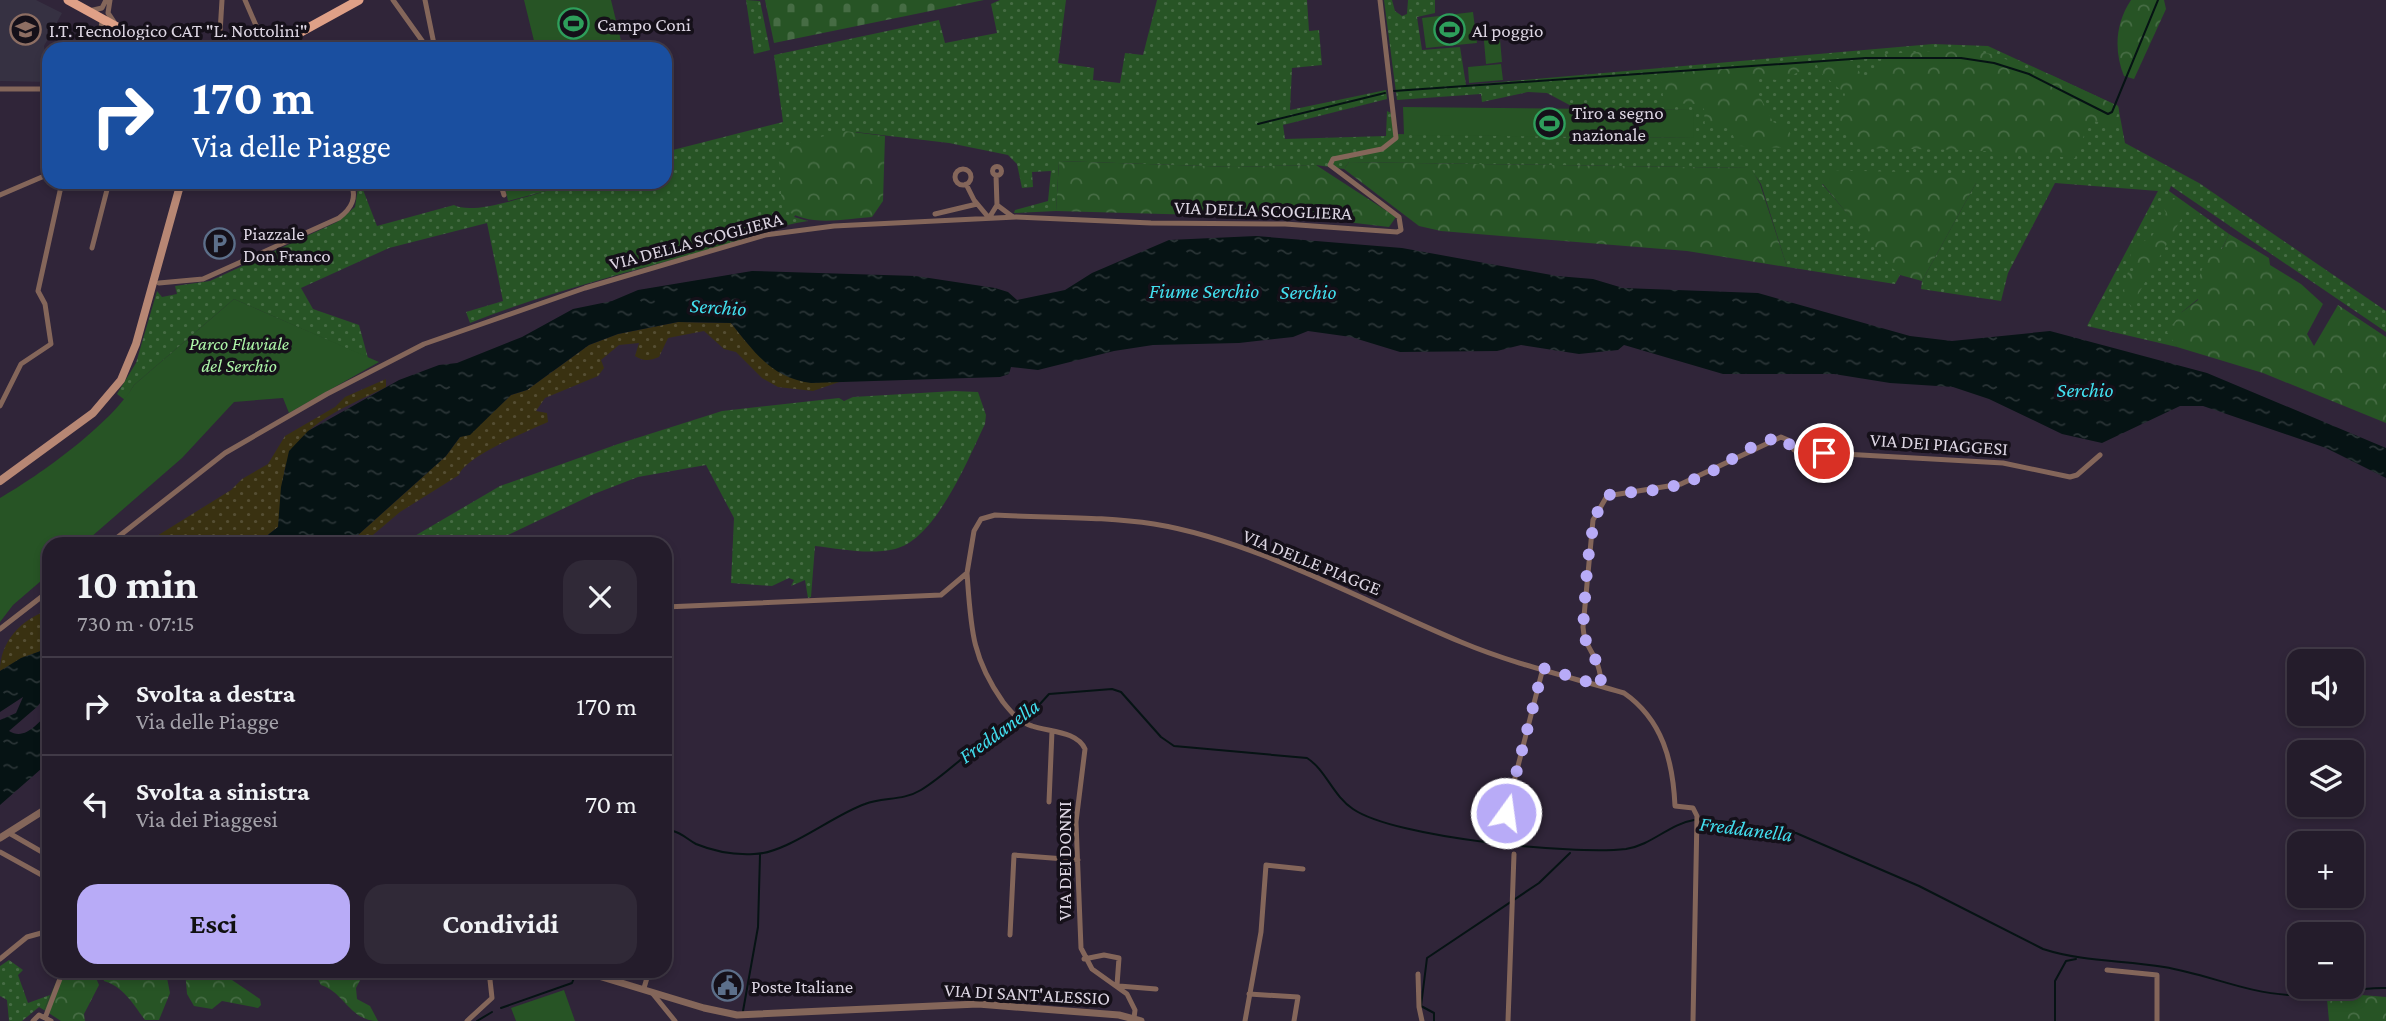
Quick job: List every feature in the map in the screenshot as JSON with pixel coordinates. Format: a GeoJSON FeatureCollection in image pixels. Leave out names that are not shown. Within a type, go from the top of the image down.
{"type":"FeatureCollection","features":[{"type":"Feature","properties":{"kind":"main road"},"geometry":{"type":"LineString","coordinates":[[68,0],[145,42]]}},
{"type":"Feature","properties":{"kind":"main road"},"geometry":{"type":"LineString","coordinates":[[289,42],[359,0]]}},
{"type":"Feature","properties":{"kind":"main road"},"geometry":{"type":"LineString","coordinates":[[0,481],[52,446],[112,394],[128,366],[157,280],[179,189]]}},
{"type":"Feature","properties":{"kind":"street"},"geometry":{"type":"LineString","coordinates":[[89,11],[102,8],[108,0]]}},
{"type":"Feature","properties":{"kind":"street"},"geometry":{"type":"LineString","coordinates":[[108,0],[108,15],[118,26]]}},
{"type":"Feature","properties":{"kind":"street"},"geometry":{"type":"LineString","coordinates":[[219,42],[222,0]]}},
{"type":"Feature","properties":{"kind":"street"},"geometry":{"type":"LineString","coordinates":[[244,0],[265,42]]}},
{"type":"Feature","properties":{"kind":"street"},"geometry":{"type":"LineString","coordinates":[[393,0],[423,42]]}},
{"type":"Feature","properties":{"kind":"street"},"geometry":{"type":"LineString","coordinates":[[425,0],[434,42]]}},
{"type":"Feature","properties":{"kind":"street","name":"VIA DELLA SCOGLIERA"},"geometry":{"type":"LineString","coordinates":[[118,537],[225,453],[327,394],[424,344],[500,315],[765,235],[834,226],[1013,217],[1151,223],[1285,224],[1389,233],[1401,230],[1399,217],[1329,165],[1333,159],[1388,147],[1396,138],[1380,0]]}},
{"type":"Feature","properties":{"kind":"street"},"geometry":{"type":"LineString","coordinates":[[98,42],[103,18]]}},
{"type":"Feature","properties":{"kind":"street"},"geometry":{"type":"LineString","coordinates":[[0,89],[42,89]]}},
{"type":"Feature","properties":{"kind":"street"},"geometry":{"type":"LineString","coordinates":[[966,184],[989,218],[995,208],[996,175]]}},
{"type":"Feature","properties":{"kind":"street"},"geometry":{"type":"LineString","coordinates":[[0,195],[42,177]]}},
{"type":"Feature","properties":{"kind":"street"},"geometry":{"type":"LineString","coordinates":[[0,406],[21,364],[51,344],[45,304],[38,291],[60,189]]}},
{"type":"Feature","properties":{"kind":"street"},"geometry":{"type":"LineString","coordinates":[[92,248],[107,189]]}},
{"type":"Feature","properties":{"kind":"street"},"geometry":{"type":"LineString","coordinates":[[157,280],[203,279],[339,218],[352,205],[354,189]]}},
{"type":"Feature","properties":{"kind":"street"},"geometry":{"type":"LineString","coordinates":[[502,189],[504,195]]}},
{"type":"Feature","properties":{"kind":"street"},"geometry":{"type":"LineString","coordinates":[[935,214],[977,204]]}},
{"type":"Feature","properties":{"kind":"street"},"geometry":{"type":"LineString","coordinates":[[983,211],[995,208],[1013,217]]}},
{"type":"Feature","properties":{"kind":"street","name":"VIA DEI PIAGGESI"},"geometry":{"type":"LineString","coordinates":[[1601,686],[1598,661],[1585,642],[1583,626],[1593,520],[1607,496],[1681,484],[1781,437],[1788,440],[1794,450],[1808,452],[2003,463],[2060,476],[2077,475],[2100,455]]}},
{"type":"Feature","properties":{"kind":"street","name":"VIA DELLE PIAGGE"},"geometry":{"type":"LineString","coordinates":[[967,573],[974,531],[981,519],[995,515],[1155,524],[1206,537],[1289,566],[1465,644],[1624,693],[1635,701],[1669,751],[1675,806],[1693,808],[1698,816],[1692,950],[1693,1021]]}},
{"type":"Feature","properties":{"kind":"street"},"geometry":{"type":"LineString","coordinates":[[672,607],[926,597],[942,595],[967,573]]}},
{"type":"Feature","properties":{"kind":"street","name":"VIA DEI DONNI"},"geometry":{"type":"LineString","coordinates":[[967,573],[977,658],[984,675],[1023,723],[1077,739],[1085,749],[1076,822],[1080,948],[1084,959]]}},
{"type":"Feature","properties":{"kind":"street"},"geometry":{"type":"LineString","coordinates":[[0,629],[42,596]]}},
{"type":"Feature","properties":{"kind":"street"},"geometry":{"type":"LineString","coordinates":[[1524,818],[1506,813],[1543,668]]}},
{"type":"Feature","properties":{"kind":"street"},"geometry":{"type":"LineString","coordinates":[[1049,802],[1052,731]]}},
{"type":"Feature","properties":{"kind":"street"},"geometry":{"type":"LineString","coordinates":[[0,838],[42,812]]}},
{"type":"Feature","properties":{"kind":"street"},"geometry":{"type":"LineString","coordinates":[[9,833],[42,852]]}},
{"type":"Feature","properties":{"kind":"street"},"geometry":{"type":"LineString","coordinates":[[0,852],[42,875]]}},
{"type":"Feature","properties":{"kind":"street"},"geometry":{"type":"LineString","coordinates":[[1508,1021],[1514,854]]}},
{"type":"Feature","properties":{"kind":"street"},"geometry":{"type":"LineString","coordinates":[[1010,935],[1014,855],[1078,860]]}},
{"type":"Feature","properties":{"kind":"street"},"geometry":{"type":"LineString","coordinates":[[1245,1021],[1261,932],[1266,865],[1303,869]]}},
{"type":"Feature","properties":{"kind":"street"},"geometry":{"type":"LineString","coordinates":[[0,959],[27,937],[42,933]]}},
{"type":"Feature","properties":{"kind":"street"},"geometry":{"type":"LineString","coordinates":[[1118,985],[1119,958],[1104,955],[1084,959],[1092,969],[1118,985],[1132,1003],[1137,1019]]}},
{"type":"Feature","properties":{"kind":"street"},"geometry":{"type":"LineString","coordinates":[[2107,970],[2157,975],[2157,1021]]}},
{"type":"Feature","properties":{"kind":"street"},"geometry":{"type":"LineString","coordinates":[[1418,974],[1422,1021]]}},
{"type":"Feature","properties":{"kind":"street"},"geometry":{"type":"LineString","coordinates":[[33,1021],[39,1015],[48,1019],[61,978]]}},
{"type":"Feature","properties":{"kind":"street"},"geometry":{"type":"LineString","coordinates":[[467,1021],[492,998],[490,978]]}},
{"type":"Feature","properties":{"kind":"street","name":"VIA DI SANT'ALESSIO"},"geometry":{"type":"LineString","coordinates":[[606,978],[737,1018],[978,1004],[1137,1019]]}},
{"type":"Feature","properties":{"kind":"street"},"geometry":{"type":"LineString","coordinates":[[649,978],[648,990],[675,1021]]}},
{"type":"Feature","properties":{"kind":"street"},"geometry":{"type":"LineString","coordinates":[[1118,985],[1156,989]]}},
{"type":"Feature","properties":{"kind":"street"},"geometry":{"type":"LineString","coordinates":[[1249,994],[1297,997],[1294,1021]]}},
{"type":"Feature","properties":{"kind":"shaded area","name":"I.T. Tecnologico CAT \"L. Nottolini\""},"geometry":{"type":"Polygon","coordinates":[[[0,0],[36,0],[62,13],[46,42],[42,42],[42,82],[0,81],[0,0]]]}},
{"type":"Feature","properties":{"kind":"green space","name":"Campo Coni"},"geometry":{"type":"Polygon","coordinates":[[[524,0],[611,0],[621,42],[534,42],[524,0]]]}},
{"type":"Feature","properties":{"kind":"green space"},"geometry":{"type":"Polygon","coordinates":[[[746,0],[760,1],[770,50],[754,54],[746,0]]]}},
{"type":"Feature","properties":{"kind":"green space"},"geometry":{"type":"Polygon","coordinates":[[[765,0],[984,0],[774,43],[765,0]]]}},
{"type":"Feature","properties":{"kind":"green space"},"geometry":{"type":"Polygon","coordinates":[[[1000,0],[1066,0],[1058,63],[1094,68],[1093,80],[1120,83],[1125,53],[1143,55],[1157,0],[1307,0],[1309,31],[1319,30],[1322,65],[1292,68],[1290,110],[1386,90],[1387,99],[1283,125],[1285,139],[1386,136],[1387,111],[1391,113],[1394,134],[1693,138],[1693,110],[1577,109],[1547,93],[1528,92],[1482,102],[1481,94],[1397,100],[1384,0],[1392,0],[1395,11],[1402,16],[1407,14],[1408,0],[1435,0],[1435,13],[1417,17],[1422,50],[1460,47],[1466,85],[1933,44],[1988,46],[2118,106],[2125,143],[2199,183],[2386,311],[2386,332],[2171,186],[2169,191],[2229,234],[2198,299],[2182,312],[2174,341],[2177,347],[2087,326],[2158,191],[2055,183],[2008,273],[2001,301],[1921,289],[1922,281],[1976,183],[1822,184],[1900,275],[1895,284],[1787,267],[1761,184],[1750,168],[1349,162],[1344,169],[1316,165],[1234,167],[1059,161],[1056,211],[1014,213],[1015,210],[1048,201],[1051,171],[1032,172],[1033,187],[1022,188],[1017,164],[1008,155],[949,143],[856,132],[794,217],[808,221],[559,292],[470,323],[466,312],[503,301],[487,223],[389,248],[301,288],[313,309],[359,325],[368,358],[234,299],[134,385],[125,400],[117,394],[136,363],[157,291],[162,297],[177,294],[175,286],[210,281],[337,222],[355,207],[358,189],[363,189],[377,226],[454,205],[463,208],[489,206],[553,189],[672,189],[672,150],[783,122],[774,55],[939,20],[945,43],[997,33],[991,4],[1000,0]]]}},
{"type":"Feature","properties":{"kind":"green space"},"geometry":{"type":"Polygon","coordinates":[[[2131,0],[2164,0],[2166,9],[2134,79],[2124,76],[2118,47],[2119,28],[2131,0]]]}},
{"type":"Feature","properties":{"kind":"green space"},"geometry":{"type":"Polygon","coordinates":[[[1473,12],[1477,43],[1426,48],[1422,18],[1473,12]]]}},
{"type":"Feature","properties":{"kind":"green space","name":"Al poggio"},"geometry":{"type":"Polygon","coordinates":[[[1499,28],[1502,62],[1486,64],[1483,30],[1499,28]]]}},
{"type":"Feature","properties":{"kind":"green space"},"geometry":{"type":"Polygon","coordinates":[[[1965,49],[1996,55],[2042,75],[2049,74],[2118,106],[2119,111],[2112,125],[2090,120],[2075,158],[1970,150],[1854,148],[1850,133],[1839,119],[1845,94],[1820,72],[1816,63],[1831,58],[1849,60],[1864,77],[1873,78],[1885,54],[1965,49]]]}},
{"type":"Feature","properties":{"kind":"green space"},"geometry":{"type":"Polygon","coordinates":[[[1807,58],[1808,67],[1781,81],[1760,77],[1756,89],[1773,122],[1789,129],[1792,140],[1789,148],[1738,146],[1729,127],[1705,128],[1704,109],[1698,104],[1664,103],[1660,74],[1807,58]]]}},
{"type":"Feature","properties":{"kind":"green space","name":"Al poggio"},"geometry":{"type":"Polygon","coordinates":[[[1501,64],[1503,80],[1469,83],[1468,67],[1501,64]]]}},
{"type":"Feature","properties":{"kind":"green space","name":"Tiro a segno nazionale"},"geometry":{"type":"Polygon","coordinates":[[[1403,107],[1694,110],[1693,138],[1404,135],[1403,107]]]}},
{"type":"Feature","properties":{"kind":"green space"},"geometry":{"type":"Polygon","coordinates":[[[844,131],[885,136],[883,201],[872,217],[813,220],[792,214],[782,207],[778,148],[844,131]]]}},
{"type":"Feature","properties":{"kind":"green space"},"geometry":{"type":"Polygon","coordinates":[[[1059,161],[1234,167],[1316,165],[1396,217],[1389,227],[1313,218],[1056,211],[1059,161]]]}},
{"type":"Feature","properties":{"kind":"green space"},"geometry":{"type":"Polygon","coordinates":[[[1349,162],[1751,168],[1760,184],[1787,267],[1687,251],[1441,231],[1419,226],[1344,169],[1349,162]]]}},
{"type":"Feature","properties":{"kind":"green space"},"geometry":{"type":"Polygon","coordinates":[[[1826,170],[1977,174],[1976,183],[1922,281],[1900,275],[1891,267],[1822,183],[1826,170]]]}},
{"type":"Feature","properties":{"kind":"green space"},"geometry":{"type":"Polygon","coordinates":[[[505,189],[553,189],[508,201],[505,189]]]}},
{"type":"Feature","properties":{"kind":"green space"},"geometry":{"type":"Polygon","coordinates":[[[2166,194],[2188,207],[2131,307],[2124,290],[2128,272],[2137,270],[2130,257],[2132,249],[2152,236],[2166,213],[2160,202],[2166,194]]]}},
{"type":"Feature","properties":{"kind":"green space"},"geometry":{"type":"Polygon","coordinates":[[[2229,234],[2269,258],[2270,265],[2301,284],[2323,304],[2307,334],[2314,346],[2338,305],[2386,337],[2386,423],[2263,373],[2177,347],[2167,332],[2182,312],[2198,300],[2198,281],[2205,263],[2211,252],[2222,249],[2229,234]]]}},
{"type":"Feature","properties":{"kind":"green space","name":"Parco Fluviale del Serchio"},"geometry":{"type":"Polygon","coordinates":[[[234,299],[379,362],[289,413],[283,398],[234,402],[182,458],[91,537],[42,537],[42,580],[13,605],[0,622],[0,498],[35,476],[92,432],[134,385],[234,299]]]}},
{"type":"Feature","properties":{"kind":"green space"},"geometry":{"type":"Polygon","coordinates":[[[978,392],[986,415],[985,424],[949,496],[924,530],[910,542],[885,551],[815,546],[811,597],[808,598],[805,580],[791,586],[794,580],[789,578],[772,586],[731,583],[734,518],[706,465],[638,477],[594,494],[508,535],[413,537],[500,486],[618,444],[722,411],[839,398],[844,401],[853,397],[978,392]]]}},
{"type":"Feature","properties":{"kind":"green space"},"geometry":{"type":"Polygon","coordinates":[[[9,960],[23,970],[18,975],[28,1003],[50,995],[44,1010],[39,1007],[22,1021],[9,1021],[7,1000],[0,996],[0,966],[9,960]]]}},
{"type":"Feature","properties":{"kind":"green space"},"geometry":{"type":"Polygon","coordinates":[[[58,978],[96,978],[99,985],[84,1014],[85,1021],[61,1021],[44,1010],[58,978]]]}},
{"type":"Feature","properties":{"kind":"green space"},"geometry":{"type":"Polygon","coordinates":[[[103,978],[167,978],[170,993],[159,1020],[145,1020],[123,992],[103,978]]]}},
{"type":"Feature","properties":{"kind":"green space"},"geometry":{"type":"Polygon","coordinates":[[[186,978],[232,978],[260,999],[261,1005],[258,1008],[222,1001],[212,1009],[194,1006],[187,994],[186,978]]]}},
{"type":"Feature","properties":{"kind":"green space"},"geometry":{"type":"Polygon","coordinates":[[[318,978],[361,978],[356,988],[357,999],[370,1006],[378,1021],[361,1016],[321,985],[318,978]]]}},
{"type":"Feature","properties":{"kind":"green space"},"geometry":{"type":"Polygon","coordinates":[[[564,990],[575,1021],[516,1021],[511,1008],[564,990]]]}},
{"type":"Feature","properties":{"kind":"green space"},"geometry":{"type":"Polygon","coordinates":[[[2364,995],[2386,997],[2386,1021],[2329,1021],[2327,999],[2364,999],[2364,995]]]}},
{"type":"Feature","properties":{"kind":"sand"},"geometry":{"type":"Polygon","coordinates":[[[678,322],[731,323],[748,344],[811,383],[845,380],[813,391],[778,387],[762,378],[736,352],[724,349],[704,331],[668,338],[659,357],[649,360],[635,356],[639,343],[619,345],[601,360],[604,368],[598,376],[545,398],[536,411],[547,413],[548,422],[485,452],[459,475],[400,512],[371,537],[356,537],[446,456],[460,437],[470,434],[511,395],[527,390],[589,345],[618,334],[678,322]]]}},
{"type":"Feature","properties":{"kind":"sand"},"geometry":{"type":"Polygon","coordinates":[[[386,379],[386,387],[323,420],[298,442],[284,474],[278,527],[265,537],[155,537],[268,464],[285,436],[335,407],[345,397],[386,379]]]}},
{"type":"Feature","properties":{"kind":"sand"},"geometry":{"type":"Polygon","coordinates":[[[42,613],[42,651],[0,671],[8,641],[21,626],[42,613]]]}},
{"type":"Feature","properties":{"kind":"water"},"geometry":{"type":"Polygon","coordinates":[[[1256,236],[1402,248],[1557,276],[1593,279],[1623,288],[1758,293],[1910,336],[1952,341],[2050,331],[2207,373],[2386,448],[2386,478],[2326,448],[2203,406],[2180,406],[2102,443],[2062,434],[1989,399],[1953,387],[1890,383],[1834,374],[1723,374],[1624,345],[1618,350],[1579,354],[1521,345],[1497,351],[1400,352],[1351,337],[1308,331],[1293,337],[1239,343],[1153,345],[1114,351],[1038,370],[1011,367],[1009,374],[1000,377],[811,383],[785,376],[765,362],[731,323],[678,322],[618,334],[589,345],[527,390],[511,395],[470,435],[460,437],[446,456],[356,537],[265,537],[278,527],[281,487],[289,451],[308,431],[399,380],[439,365],[457,363],[522,337],[573,309],[612,301],[638,290],[752,271],[916,276],[995,288],[1008,292],[1017,300],[1065,290],[1092,273],[1169,240],[1256,236]]]}},
{"type":"Feature","properties":{"kind":"water"},"geometry":{"type":"Polygon","coordinates":[[[42,650],[42,700],[9,731],[15,734],[26,732],[42,719],[42,768],[0,805],[0,720],[16,713],[23,697],[0,712],[0,671],[21,658],[42,650]]]}},
{"type":"Feature","properties":{"kind":"waterway"},"geometry":{"type":"LineString","coordinates":[[1394,91],[1866,58],[1961,58],[1994,63],[2029,74],[2108,114],[2112,112],[2158,0]]}},
{"type":"Feature","properties":{"kind":"waterway"},"geometry":{"type":"LineString","coordinates":[[1258,124],[1385,93]]}},
{"type":"Feature","properties":{"kind":"waterway","name":"Freddanella"},"geometry":{"type":"LineString","coordinates":[[1021,718],[1030,715],[1049,694],[1112,689],[1121,692],[1161,737],[1174,746],[1307,758],[1353,809],[1375,819],[1444,836],[1527,847],[1626,849],[1694,820]]}},
{"type":"Feature","properties":{"kind":"waterway","name":"Freddanella"},"geometry":{"type":"LineString","coordinates":[[672,832],[717,851],[747,854],[780,848],[852,809],[921,790],[979,744],[1016,721]]}},
{"type":"Feature","properties":{"kind":"waterway","name":"Freddanella"},"geometry":{"type":"LineString","coordinates":[[1700,819],[1737,823],[1775,833],[1796,833],[1919,886],[2043,949],[2058,953],[2164,967],[2274,994],[2302,995],[2386,988]]}},
{"type":"Feature","properties":{"kind":"waterway"},"geometry":{"type":"LineString","coordinates":[[1434,1021],[1434,1013],[1421,1006],[1427,958],[1539,883],[1570,853]]}},
{"type":"Feature","properties":{"kind":"waterway"},"geometry":{"type":"LineString","coordinates":[[743,1011],[758,927],[760,855]]}},
{"type":"Feature","properties":{"kind":"waterway"},"geometry":{"type":"LineString","coordinates":[[2055,1021],[2055,981],[2066,961],[2076,959]]}},
{"type":"Feature","properties":{"kind":"waterway"},"geometry":{"type":"LineString","coordinates":[[501,1008],[572,983],[574,978]]}},
{"type":"Feature","properties":{"kind":"waterway"},"geometry":{"type":"LineString","coordinates":[[477,1021],[492,1012]]}},
{"type":"Feature","properties":{"kind":"place","name":"Campo Coni"},"geometry":{"type":"Point","coordinates":[574,24]}},
{"type":"Feature","properties":{"kind":"place","name":"I.T. Tecnologico CAT \"L. Nottolini\""},"geometry":{"type":"Point","coordinates":[26,30]}},
{"type":"Feature","properties":{"kind":"place","name":"Al poggio"},"geometry":{"type":"Point","coordinates":[1449,30]}},
{"type":"Feature","properties":{"kind":"place","name":"Tiro a segno nazionale"},"geometry":{"type":"Point","coordinates":[1549,123]}},
{"type":"Feature","properties":{"kind":"place","name":"Piazzale Don Franco"},"geometry":{"type":"Point","coordinates":[220,244]}},
{"type":"Feature","properties":{"kind":"place","name":"Poste Italiane"},"geometry":{"type":"Point","coordinates":[728,986]}},
{"type":"Feature","properties":{"kind":"route"},"geometry":{"type":"LineString","coordinates":[[1506,813],[1543,668],[1601,686],[1598,661],[1585,642],[1583,626],[1593,520],[1603,500],[1614,493],[1664,489],[1699,478],[1752,448],[1776,438],[1788,440],[1794,450],[1824,453]]}},
{"type":"Feature","properties":{"kind":"water label","name":"Fiume Serchio"},"geometry":{"type":"Point","coordinates":[1204,291]}},
{"type":"Feature","properties":{"kind":"water label","name":"Serchio"},"geometry":{"type":"Point","coordinates":[1308,292]}},
{"type":"Feature","properties":{"kind":"water label","name":"Serchio"},"geometry":{"type":"Point","coordinates":[718,307]}},
{"type":"Feature","properties":{"kind":"water label","name":"Serchio"},"geometry":{"type":"Point","coordinates":[2085,390]}}]}
